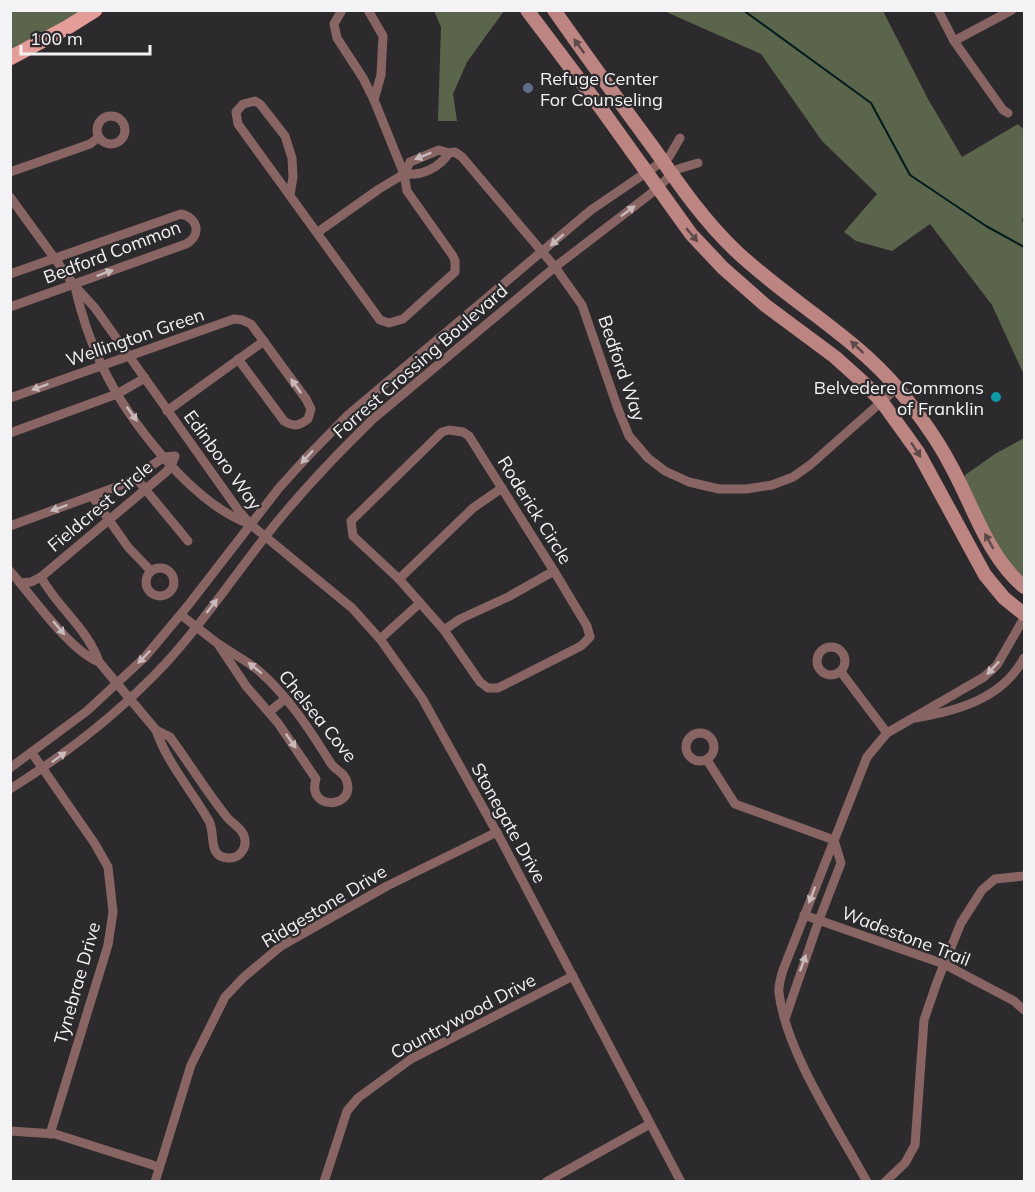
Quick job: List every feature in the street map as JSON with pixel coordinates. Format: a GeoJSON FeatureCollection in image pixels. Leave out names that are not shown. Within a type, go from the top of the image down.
{"type":"FeatureCollection","features":[{"type":"Feature","properties":{"kind":"main road"},"geometry":{"type":"LineString","coordinates":[[10,58],[95,10]]}},
{"type":"Feature","properties":{"kind":"main road"},"geometry":{"type":"LineString","coordinates":[[527,10],[691,234],[723,268],[765,305],[835,357],[882,402],[918,452],[985,575],[1004,598],[1024,614]]}},
{"type":"Feature","properties":{"kind":"main road"},"geometry":{"type":"LineString","coordinates":[[554,10],[700,214],[736,251],[777,286],[848,339],[880,368],[897,388],[936,440],[1002,563],[1024,587]]}},
{"type":"Feature","properties":{"kind":"street"},"geometry":{"type":"LineString","coordinates":[[290,195],[292,158],[285,136],[260,104],[250,101],[243,104],[236,112],[238,123],[380,320],[389,323],[403,319],[453,276],[456,266],[453,256],[407,191],[404,174],[374,100],[334,32],[334,24],[342,10]]}},
{"type":"Feature","properties":{"kind":"street"},"geometry":{"type":"LineString","coordinates":[[369,10],[383,36],[381,75],[374,100]]}},
{"type":"Feature","properties":{"kind":"street"},"geometry":{"type":"LineString","coordinates":[[938,10],[954,41],[1003,110],[1008,113]]}},
{"type":"Feature","properties":{"kind":"street"},"geometry":{"type":"LineString","coordinates":[[954,41],[1012,10]]}},
{"type":"Feature","properties":{"kind":"street"},"geometry":{"type":"LineString","coordinates":[[10,172],[90,144],[99,137]]}},
{"type":"Feature","properties":{"kind":"street","name":"Forrest Crossing Boulevard"},"geometry":{"type":"LineString","coordinates":[[10,768],[87,711],[144,657],[181,615],[250,524],[307,457],[348,415],[591,210],[669,157],[680,138]]}},
{"type":"Feature","properties":{"kind":"street"},"geometry":{"type":"LineString","coordinates":[[318,232],[404,174],[410,162],[439,150],[449,153],[442,163],[434,167],[416,175],[404,174]]}},
{"type":"Feature","properties":{"kind":"street","name":"Bedford Way"},"geometry":{"type":"LineString","coordinates":[[449,153],[455,152],[462,157],[555,267],[582,305],[629,436],[648,458],[665,471],[689,482],[719,489],[746,489],[772,485],[793,477],[810,465],[897,388]]}},
{"type":"Feature","properties":{"kind":"street","name":"Forrest Crossing Boulevard"},"geometry":{"type":"LineString","coordinates":[[10,789],[74,747],[130,699],[166,663],[266,536],[373,419],[555,267],[678,169],[698,163]]}},
{"type":"Feature","properties":{"kind":"street","name":"Edinboro Way"},"geometry":{"type":"LineString","coordinates":[[10,197],[75,285],[95,308],[250,524]]}},
{"type":"Feature","properties":{"kind":"street","name":"Bedford Common"},"geometry":{"type":"LineString","coordinates":[[10,274],[181,214],[188,216],[195,224],[194,239],[186,244],[10,308]]}},
{"type":"Feature","properties":{"kind":"street","name":"Edinboro Way"},"geometry":{"type":"LineString","coordinates":[[75,285],[78,302],[101,365],[117,394],[171,466],[199,492],[234,518],[250,524]]}},
{"type":"Feature","properties":{"kind":"street","name":"Wellington Green"},"geometry":{"type":"LineString","coordinates":[[10,398],[234,320],[242,320],[250,324],[264,341],[306,399],[310,409],[308,419],[300,425],[292,426],[284,421],[238,359]]}},
{"type":"Feature","properties":{"kind":"street"},"geometry":{"type":"LineString","coordinates":[[167,411],[264,341]]}},
{"type":"Feature","properties":{"kind":"street"},"geometry":{"type":"LineString","coordinates":[[10,433],[117,394],[145,378]]}},
{"type":"Feature","properties":{"kind":"street","name":"Roderick Circle"},"geometry":{"type":"LineString","coordinates":[[457,430],[469,436],[502,489],[587,626],[590,637],[581,646],[493,689],[480,682],[444,630],[399,579],[353,536],[351,520],[442,432],[457,430]]}},
{"type":"Feature","properties":{"kind":"street","name":"Fieldcrest Circle"},"geometry":{"type":"LineString","coordinates":[[21,583],[31,582],[41,577],[145,490],[171,466],[175,456],[191,444]]}},
{"type":"Feature","properties":{"kind":"street","name":"Fieldcrest Circle"},"geometry":{"type":"LineString","coordinates":[[10,526],[136,478],[164,457],[175,456]]}},
{"type":"Feature","properties":{"kind":"street"},"geometry":{"type":"LineString","coordinates":[[136,478],[188,541]]}},
{"type":"Feature","properties":{"kind":"street"},"geometry":{"type":"LineString","coordinates":[[399,579],[473,508],[502,489]]}},
{"type":"Feature","properties":{"kind":"street"},"geometry":{"type":"LineString","coordinates":[[92,496],[128,547],[151,571]]}},
{"type":"Feature","properties":{"kind":"street","name":"Stonegate Drive"},"geometry":{"type":"LineString","coordinates":[[250,524],[345,602],[380,639],[422,698],[496,832],[681,1182]]}},
{"type":"Feature","properties":{"kind":"street","name":"Fieldcrest Circle"},"geometry":{"type":"LineString","coordinates":[[10,570],[67,637],[90,658],[99,662]]}},
{"type":"Feature","properties":{"kind":"street"},"geometry":{"type":"LineString","coordinates":[[444,630],[460,619],[508,597],[554,571]]}},
{"type":"Feature","properties":{"kind":"street","name":"Fieldcrest Circle"},"geometry":{"type":"LineString","coordinates":[[41,577],[48,590],[86,637],[99,662],[156,730]]}},
{"type":"Feature","properties":{"kind":"street"},"geometry":{"type":"LineString","coordinates":[[380,639],[420,603]]}},
{"type":"Feature","properties":{"kind":"street","name":"Chelsea Cove"},"geometry":{"type":"LineString","coordinates":[[181,615],[218,644],[236,653],[260,672],[304,721],[334,770],[345,776],[347,792],[340,801],[329,803],[320,798],[315,789],[316,779],[269,712],[246,686],[218,644]]}},
{"type":"Feature","properties":{"kind":"street"},"geometry":{"type":"LineString","coordinates":[[867,1182],[816,1091],[796,1050],[778,991],[783,970],[867,757],[887,733],[984,677],[997,665],[1024,618]]}},
{"type":"Feature","properties":{"kind":"street"},"geometry":{"type":"LineString","coordinates":[[910,719],[940,714],[978,701],[1010,679],[1024,658]]}},
{"type":"Feature","properties":{"kind":"street"},"geometry":{"type":"LineString","coordinates":[[841,672],[887,733]]}},
{"type":"Feature","properties":{"kind":"street"},"geometry":{"type":"LineString","coordinates":[[269,712],[285,699]]}},
{"type":"Feature","properties":{"kind":"street"},"geometry":{"type":"LineString","coordinates":[[156,730],[170,737],[228,820],[242,831],[244,848],[237,856],[226,858],[217,853],[212,844],[212,829],[161,746],[156,730]]}},
{"type":"Feature","properties":{"kind":"street","name":"Tynebrae Drive"},"geometry":{"type":"LineString","coordinates":[[32,753],[95,844],[108,867],[113,912],[108,945],[50,1134]]}},
{"type":"Feature","properties":{"kind":"street"},"geometry":{"type":"LineString","coordinates":[[707,760],[735,804],[834,840]]}},
{"type":"Feature","properties":{"kind":"street"},"geometry":{"type":"LineString","coordinates":[[313,775],[330,763]]}},
{"type":"Feature","properties":{"kind":"street"},"geometry":{"type":"LineString","coordinates":[[212,829],[228,820]]}},
{"type":"Feature","properties":{"kind":"street","name":"Ridgestone Drive"},"geometry":{"type":"LineString","coordinates":[[155,1182],[191,1065],[225,997],[281,946],[387,886],[496,832]]}},
{"type":"Feature","properties":{"kind":"street"},"geometry":{"type":"LineString","coordinates":[[785,1018],[841,863],[834,840]]}},
{"type":"Feature","properties":{"kind":"street"},"geometry":{"type":"LineString","coordinates":[[885,1182],[905,1163],[915,1145],[924,1020],[961,923],[982,890],[995,879],[1024,876]]}},
{"type":"Feature","properties":{"kind":"street","name":"Wadestone Trail"},"geometry":{"type":"LineString","coordinates":[[804,915],[944,964],[1014,1001],[1024,1010]]}},
{"type":"Feature","properties":{"kind":"street","name":"Countrywood Drive"},"geometry":{"type":"LineString","coordinates":[[324,1182],[347,1111],[358,1098],[411,1059],[573,976]]}},
{"type":"Feature","properties":{"kind":"street"},"geometry":{"type":"LineString","coordinates":[[546,1182],[650,1124]]}},
{"type":"Feature","properties":{"kind":"street"},"geometry":{"type":"LineString","coordinates":[[10,1131],[50,1134],[159,1167]]}},
{"type":"Feature","properties":{"kind":"green space"},"geometry":{"type":"Polygon","coordinates":[[[11,11],[95,11],[11,58],[11,11]]]}},
{"type":"Feature","properties":{"kind":"green space"},"geometry":{"type":"Polygon","coordinates":[[[434,11],[504,11],[467,62],[453,94],[457,121],[438,121],[441,27],[434,11]]]}},
{"type":"Feature","properties":{"kind":"green space"},"geometry":{"type":"Polygon","coordinates":[[[664,11],[883,11],[928,99],[962,157],[1018,124],[1024,130],[1022,221],[1024,223],[1024,375],[992,305],[930,224],[892,251],[856,241],[844,232],[877,194],[822,141],[761,54],[664,11]]]}},
{"type":"Feature","properties":{"kind":"green space"},"geometry":{"type":"Polygon","coordinates":[[[1024,438],[1024,587],[964,492],[965,475],[995,454],[1024,438]]]}},
{"type":"Feature","properties":{"kind":"waterway"},"geometry":{"type":"LineString","coordinates":[[743,10],[871,103],[910,175],[986,226],[1024,247]]}},
{"type":"Feature","properties":{"kind":"place","name":"Refuge Center For Counseling"},"geometry":{"type":"Point","coordinates":[528,88]}},
{"type":"Feature","properties":{"kind":"place","name":"Belvedere Commons of Franklin"},"geometry":{"type":"Point","coordinates":[996,397]}}]}
